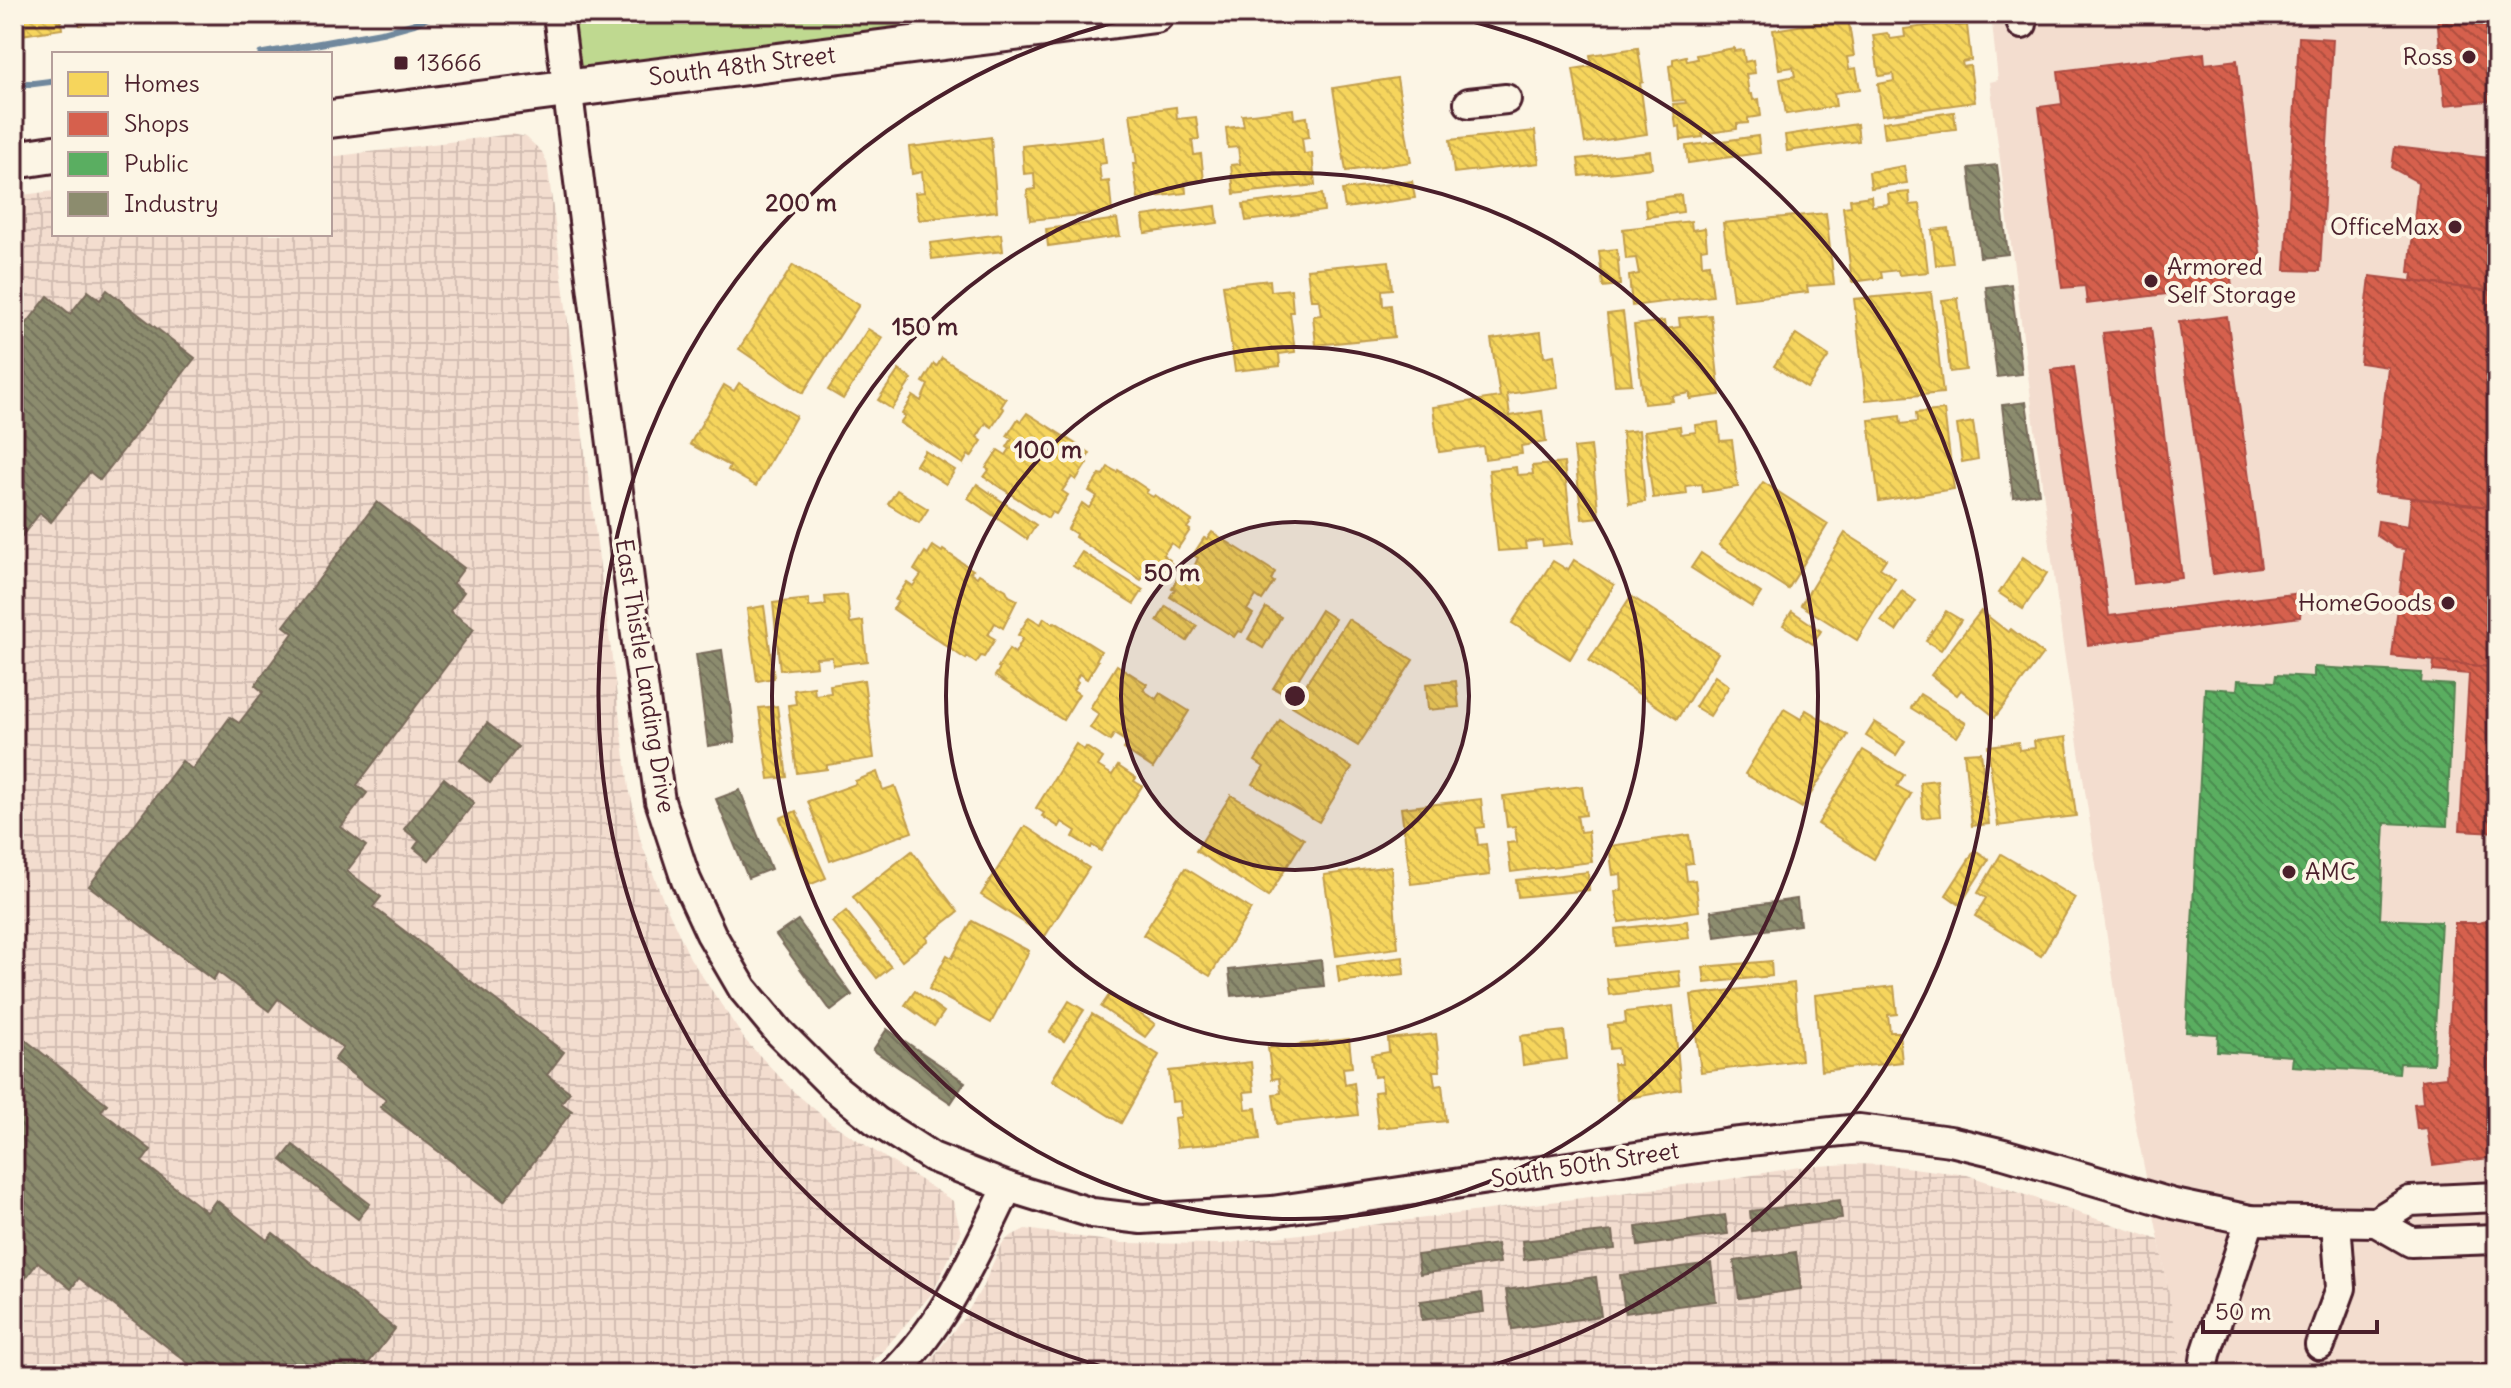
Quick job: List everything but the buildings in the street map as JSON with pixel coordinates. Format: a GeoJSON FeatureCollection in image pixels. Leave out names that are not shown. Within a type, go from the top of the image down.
{"type":"FeatureCollection","features":[{"type":"Feature","properties":{"kind":"main road","name":"South 48th Street"},"geometry":{"type":"LineString","coordinates":[[332,119],[1155,14]]}},
{"type":"Feature","properties":{"kind":"main road"},"geometry":{"type":"LineString","coordinates":[[14,160],[52,154]]}},
{"type":"Feature","properties":{"kind":"street","name":"East Thistle Landing Drive"},"geometry":{"type":"LineString","coordinates":[[558,14],[660,801],[686,880],[711,934],[743,989],[778,1031],[835,1088],[876,1121],[932,1157],[1008,1187]]}},
{"type":"Feature","properties":{"kind":"street"},"geometry":{"type":"LineString","coordinates":[[1469,103],[1506,99]]}},
{"type":"Feature","properties":{"kind":"street","name":"South 50th Street"},"geometry":{"type":"LineString","coordinates":[[1008,1187],[1092,1213],[1142,1219],[1272,1211],[1731,1143],[1859,1129],[1950,1141],[2174,1204],[2250,1220],[2376,1222],[2411,1242],[2497,1239]]}},
{"type":"Feature","properties":{"kind":"street"},"geometry":{"type":"LineString","coordinates":[[893,1374],[934,1327],[950,1301],[1008,1187]]}},
{"type":"Feature","properties":{"kind":"street"},"geometry":{"type":"LineString","coordinates":[[2376,1222],[2410,1201],[2497,1197]]}},
{"type":"Feature","properties":{"kind":"street"},"geometry":{"type":"LineString","coordinates":[[2203,1374],[2206,1354],[2250,1220]]}},
{"type":"Feature","properties":{"kind":"street"},"geometry":{"type":"LineString","coordinates":[[2320,1345],[2341,1288],[2336,1222]]}},
{"type":"Feature","properties":{"kind":"shaded area"},"geometry":{"type":"Polygon","coordinates":[[[1991,14],[2497,14],[2497,1374],[2183,1374],[2135,1123],[2063,645],[1990,82],[1998,80],[1991,14]]]}},
{"type":"Feature","properties":{"kind":"shaded area"},"geometry":{"type":"Polygon","coordinates":[[[512,134],[526,137],[542,152],[547,162],[629,788],[641,842],[662,897],[690,958],[745,1040],[793,1091],[831,1123],[953,1201],[961,1233],[933,1292],[884,1350],[857,1374],[14,1374],[14,196],[52,191],[52,236],[332,236],[332,157],[512,134]]]}},
{"type":"Feature","properties":{"kind":"shaded area"},"geometry":{"type":"Polygon","coordinates":[[[1889,1165],[1967,1175],[2159,1240],[2184,1374],[920,1374],[965,1316],[983,1286],[1001,1245],[1025,1229],[1122,1243],[1221,1244],[1723,1180],[1800,1167],[1889,1165]]]}},
{"type":"Feature","properties":{"kind":"green space"},"geometry":{"type":"Polygon","coordinates":[[[558,14],[1154,14],[566,88],[558,14]]]}},
{"type":"Feature","properties":{"kind":"waterway"},"geometry":{"type":"LineString","coordinates":[[272,52],[384,32],[435,14]]}},
{"type":"Feature","properties":{"kind":"waterway"},"geometry":{"type":"LineString","coordinates":[[14,86],[52,81]]}},
{"type":"Feature","properties":{"kind":"place","name":"Ross"},"geometry":{"type":"Point","coordinates":[2469,57]}},
{"type":"Feature","properties":{"kind":"place","name":"13666"},"geometry":{"type":"Point","coordinates":[401,63]}},
{"type":"Feature","properties":{"kind":"place","name":"OfficeMax"},"geometry":{"type":"Point","coordinates":[2455,227]}},
{"type":"Feature","properties":{"kind":"place","name":"Armored Self Storage"},"geometry":{"type":"Point","coordinates":[2151,281]}},
{"type":"Feature","properties":{"kind":"place","name":"HomeGoods"},"geometry":{"type":"Point","coordinates":[2448,603]}},
{"type":"Feature","properties":{"kind":"place","name":"AMC"},"geometry":{"type":"Point","coordinates":[2289,872]}}]}
